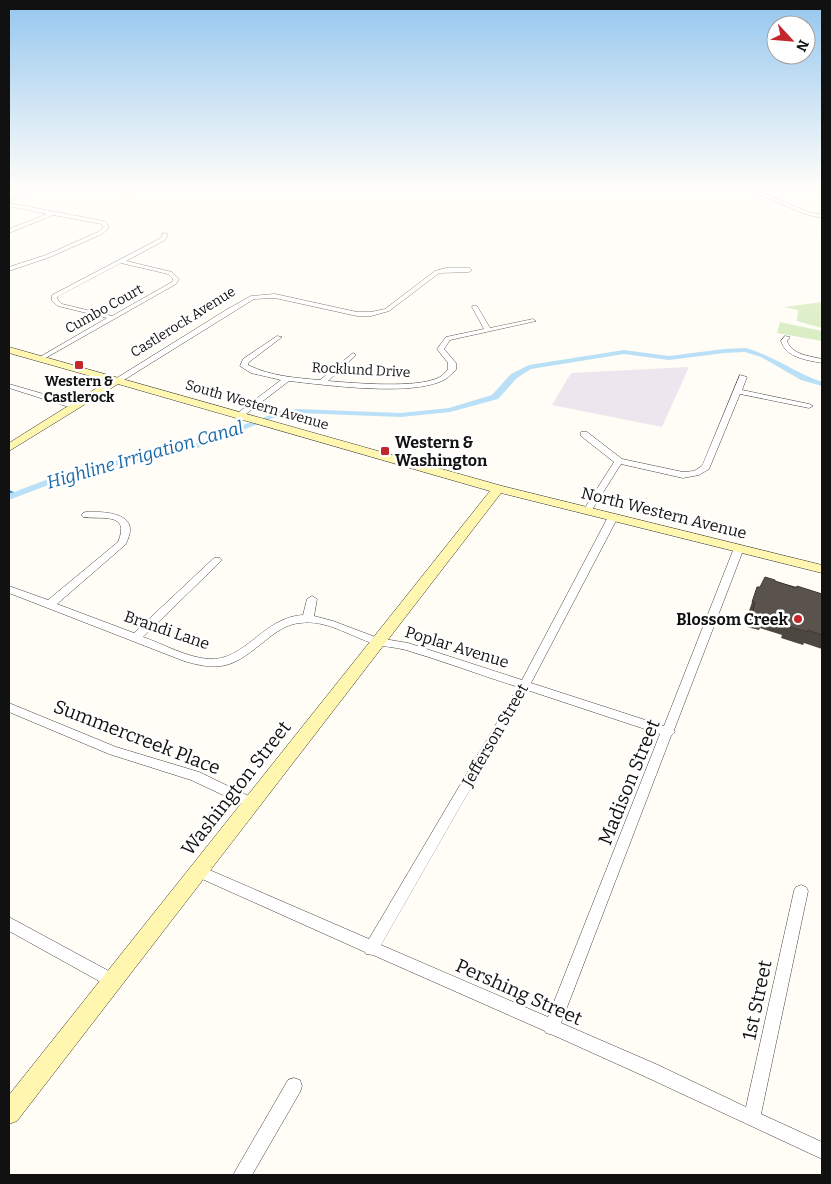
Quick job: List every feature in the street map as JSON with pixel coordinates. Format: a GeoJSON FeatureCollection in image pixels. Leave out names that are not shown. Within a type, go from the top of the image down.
{"type":"FeatureCollection","features":[{"type":"Feature","properties":{"kind":"main road","name":"South Western Avenue"},"geometry":{"type":"LineString","coordinates":[[9,350],[498,489]]}},
{"type":"Feature","properties":{"kind":"main road","name":"Castlerock Avenue"},"geometry":{"type":"LineString","coordinates":[[9,448],[116,381]]}},
{"type":"Feature","properties":{"kind":"main road","name":"North Western Avenue"},"geometry":{"type":"LineString","coordinates":[[498,489],[822,569]]}},
{"type":"Feature","properties":{"kind":"main road","name":"Washington Street"},"geometry":{"type":"LineString","coordinates":[[9,1113],[498,489]]}},
{"type":"Feature","properties":{"kind":"street"},"geometry":{"type":"LineString","coordinates":[[9,270],[77,243]]}},
{"type":"Feature","properties":{"kind":"street"},"geometry":{"type":"LineString","coordinates":[[113,318],[60,305],[55,301],[54,296],[154,243]]}},
{"type":"Feature","properties":{"kind":"street","name":"Cumbo Court"},"geometry":{"type":"LineString","coordinates":[[40,359],[174,283],[176,279],[170,273],[119,261]]}},
{"type":"Feature","properties":{"kind":"street","name":"Castlerock Avenue"},"geometry":{"type":"LineString","coordinates":[[116,381],[240,303],[253,297],[275,296],[357,314],[371,314],[391,307],[436,272],[469,270]]}},
{"type":"Feature","properties":{"kind":"street"},"geometry":{"type":"LineString","coordinates":[[475,306],[487,329]]}},
{"type":"Feature","properties":{"kind":"street","name":"Rocklund Drive"},"geometry":{"type":"LineString","coordinates":[[279,337],[246,361],[244,366],[254,371],[287,378],[401,387],[434,383],[447,377],[453,367],[440,349],[444,341],[453,336],[533,321]]}},
{"type":"Feature","properties":{"kind":"street"},"geometry":{"type":"LineString","coordinates":[[788,337],[784,340],[784,344],[790,351],[822,361]]}},
{"type":"Feature","properties":{"kind":"street"},"geometry":{"type":"LineString","coordinates":[[323,381],[353,355]]}},
{"type":"Feature","properties":{"kind":"street"},"geometry":{"type":"LineString","coordinates":[[584,434],[619,461],[683,475],[696,473],[706,467],[743,377]]}},
{"type":"Feature","properties":{"kind":"street"},"geometry":{"type":"LineString","coordinates":[[239,415],[287,378]]}},
{"type":"Feature","properties":{"kind":"street"},"geometry":{"type":"LineString","coordinates":[[9,386],[75,406]]}},
{"type":"Feature","properties":{"kind":"street"},"geometry":{"type":"LineString","coordinates":[[738,391],[809,406]]}},
{"type":"Feature","properties":{"kind":"street"},"geometry":{"type":"LineString","coordinates":[[587,511],[619,461]]}},
{"type":"Feature","properties":{"kind":"street"},"geometry":{"type":"LineString","coordinates":[[49,605],[122,543],[126,536],[128,530],[125,524],[117,518],[103,514],[86,514]]}},
{"type":"Feature","properties":{"kind":"street","name":"Jefferson Street"},"geometry":{"type":"LineString","coordinates":[[372,949],[524,684],[614,517]]}},
{"type":"Feature","properties":{"kind":"street","name":"Madison Street"},"geometry":{"type":"LineString","coordinates":[[551,1028],[740,548]]}},
{"type":"Feature","properties":{"kind":"street"},"geometry":{"type":"LineString","coordinates":[[136,637],[217,560]]}},
{"type":"Feature","properties":{"kind":"street","name":"Brandi Lane"},"geometry":{"type":"LineString","coordinates":[[9,589],[193,660],[216,663],[241,656],[255,646],[268,632],[278,626],[308,618]]}},
{"type":"Feature","properties":{"kind":"street"},"geometry":{"type":"LineString","coordinates":[[312,599],[308,618],[377,641]]}},
{"type":"Feature","properties":{"kind":"street","name":"Poplar Avenue"},"geometry":{"type":"LineString","coordinates":[[377,641],[404,646],[669,732]]}},
{"type":"Feature","properties":{"kind":"street","name":"Summercreek Place"},"geometry":{"type":"LineString","coordinates":[[9,707],[113,752],[195,776],[251,804]]}},
{"type":"Feature","properties":{"kind":"street","name":"Pershing Street"},"geometry":{"type":"LineString","coordinates":[[198,871],[652,1071],[822,1150]]}},
{"type":"Feature","properties":{"kind":"street","name":"1st Street"},"geometry":{"type":"LineString","coordinates":[[752,1117],[801,891]]}},
{"type":"Feature","properties":{"kind":"street"},"geometry":{"type":"LineString","coordinates":[[9,924],[113,981]]}},
{"type":"Feature","properties":{"kind":"street"},"geometry":{"type":"LineString","coordinates":[[242,1175],[294,1086]]}},
{"type":"Feature","properties":{"kind":"shaded area"},"geometry":{"type":"Polygon","coordinates":[[[689,367],[662,427],[552,405],[571,373],[689,367]]]}},
{"type":"Feature","properties":{"kind":"green space"},"geometry":{"type":"Polygon","coordinates":[[[822,302],[822,328],[797,321],[798,310],[784,307],[822,302]]]}},
{"type":"Feature","properties":{"kind":"green space"},"geometry":{"type":"Polygon","coordinates":[[[780,322],[822,331],[822,341],[777,333],[780,322]]]}},
{"type":"Feature","properties":{"kind":"building"},"geometry":{"type":"Polygon","coordinates":[[[765,577],[796,588],[797,586],[822,594],[822,635],[786,626],[787,622],[764,615],[763,618],[752,615],[755,602],[752,602],[757,587],[760,587],[765,577]]]}},
{"type":"Feature","properties":{"kind":"waterway","name":"Highline Irrigation Canal"},"geometry":{"type":"LineString","coordinates":[[265,419],[281,413],[298,411],[401,415],[450,410],[495,397],[514,376],[529,367],[624,352],[669,358],[746,350],[763,356],[804,378],[822,384]]}},
{"type":"Feature","properties":{"kind":"waterway","name":"Highline Irrigation Canal"},"geometry":{"type":"LineString","coordinates":[[9,497],[75,472],[198,445],[254,424]]}},
{"type":"Feature","properties":{"kind":"waterway","name":"Highline Irrigation Canal"},"geometry":{"type":"LineString","coordinates":[[9,491],[15,494]]}},
{"type":"Feature","properties":{"kind":"place","name":"Western & Castlerock"},"geometry":{"type":"Point","coordinates":[79,365]}},
{"type":"Feature","properties":{"kind":"place","name":"Western & Washington"},"geometry":{"type":"Point","coordinates":[385,451]}},
{"type":"Feature","properties":{"kind":"place","name":"Blossom Creek"},"geometry":{"type":"Point","coordinates":[798,619]}}]}
